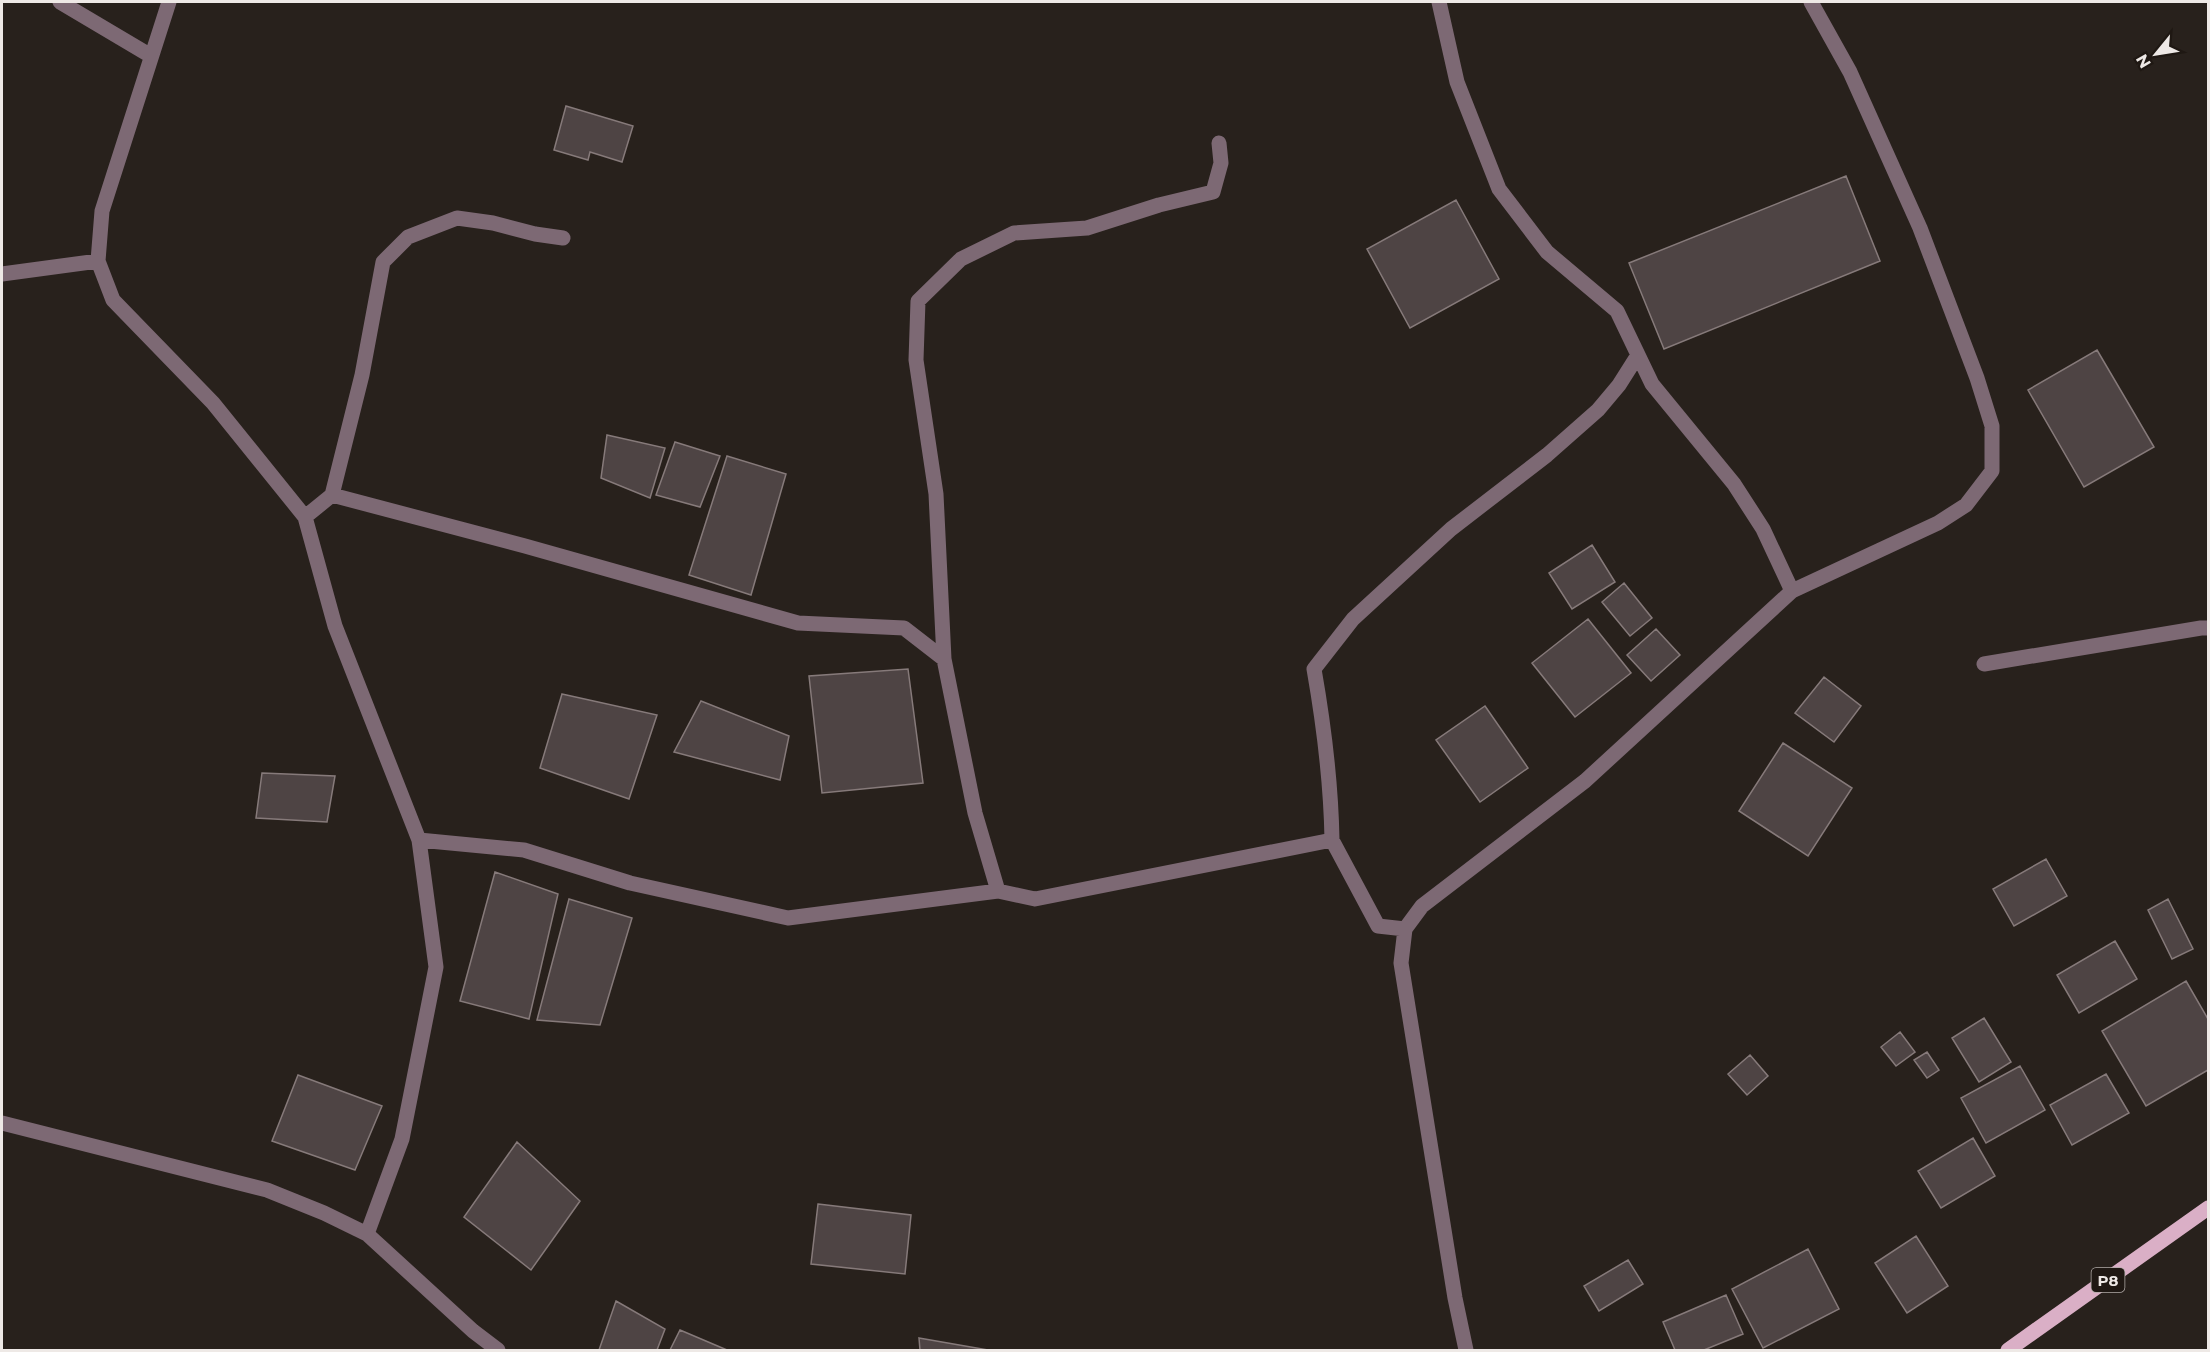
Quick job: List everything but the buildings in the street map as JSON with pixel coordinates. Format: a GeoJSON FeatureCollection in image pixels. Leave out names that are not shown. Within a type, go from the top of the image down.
{"type":"FeatureCollection","features":[{"type":"Feature","properties":{"kind":"main road","name":"P8"},"geometry":{"type":"LineString","coordinates":[[2008,1350],[2208,1208]]}},
{"type":"Feature","properties":{"kind":"street"},"geometry":{"type":"LineString","coordinates":[[60,2],[151,56]]}},
{"type":"Feature","properties":{"kind":"street"},"geometry":{"type":"LineString","coordinates":[[169,2],[102,211],[98,261],[113,300],[213,403],[305,517],[335,626],[419,840],[436,967],[402,1139],[367,1234]]}},
{"type":"Feature","properties":{"kind":"street"},"geometry":{"type":"LineString","coordinates":[[1439,2],[1457,82],[1499,189],[1547,252],[1617,311],[1652,384],[1734,484],[1757,520],[1792,591]]}},
{"type":"Feature","properties":{"kind":"street"},"geometry":{"type":"LineString","coordinates":[[1466,1350],[1455,1298],[1401,963],[1405,929],[1422,906],[1585,781],[1792,591],[1938,523],[1966,505],[1992,471],[1992,426],[1977,378],[1920,228],[1850,72],[1811,2]]}},
{"type":"Feature","properties":{"kind":"street"},"geometry":{"type":"LineString","coordinates":[[998,891],[975,813],[944,659],[936,494],[916,360],[918,301],[961,259],[1014,233],[1087,228],[1159,205],[1213,192],[1221,163],[1219,143]]}},
{"type":"Feature","properties":{"kind":"street"},"geometry":{"type":"LineString","coordinates":[[305,517],[332,495],[362,375],[383,262],[408,237],[457,218],[563,238]]}},
{"type":"Feature","properties":{"kind":"street"},"geometry":{"type":"LineString","coordinates":[[2,274],[98,261]]}},
{"type":"Feature","properties":{"kind":"street"},"geometry":{"type":"LineString","coordinates":[[1405,929],[1378,926],[1332,840],[1331,798],[1324,725],[1314,669],[1353,619],[1451,529],[1547,455],[1598,410],[1619,385],[1638,355]]}},
{"type":"Feature","properties":{"kind":"street"},"geometry":{"type":"LineString","coordinates":[[332,495],[525,546],[798,624],[904,628],[944,659]]}},
{"type":"Feature","properties":{"kind":"street"},"geometry":{"type":"LineString","coordinates":[[1984,664],[2208,628]]}},
{"type":"Feature","properties":{"kind":"street"},"geometry":{"type":"LineString","coordinates":[[419,840],[524,850],[630,883],[788,918],[998,891],[1035,899],[1332,840]]}},
{"type":"Feature","properties":{"kind":"street"},"geometry":{"type":"LineString","coordinates":[[2,1123],[267,1190],[324,1213],[367,1234],[472,1331],[498,1350]]}}]}
